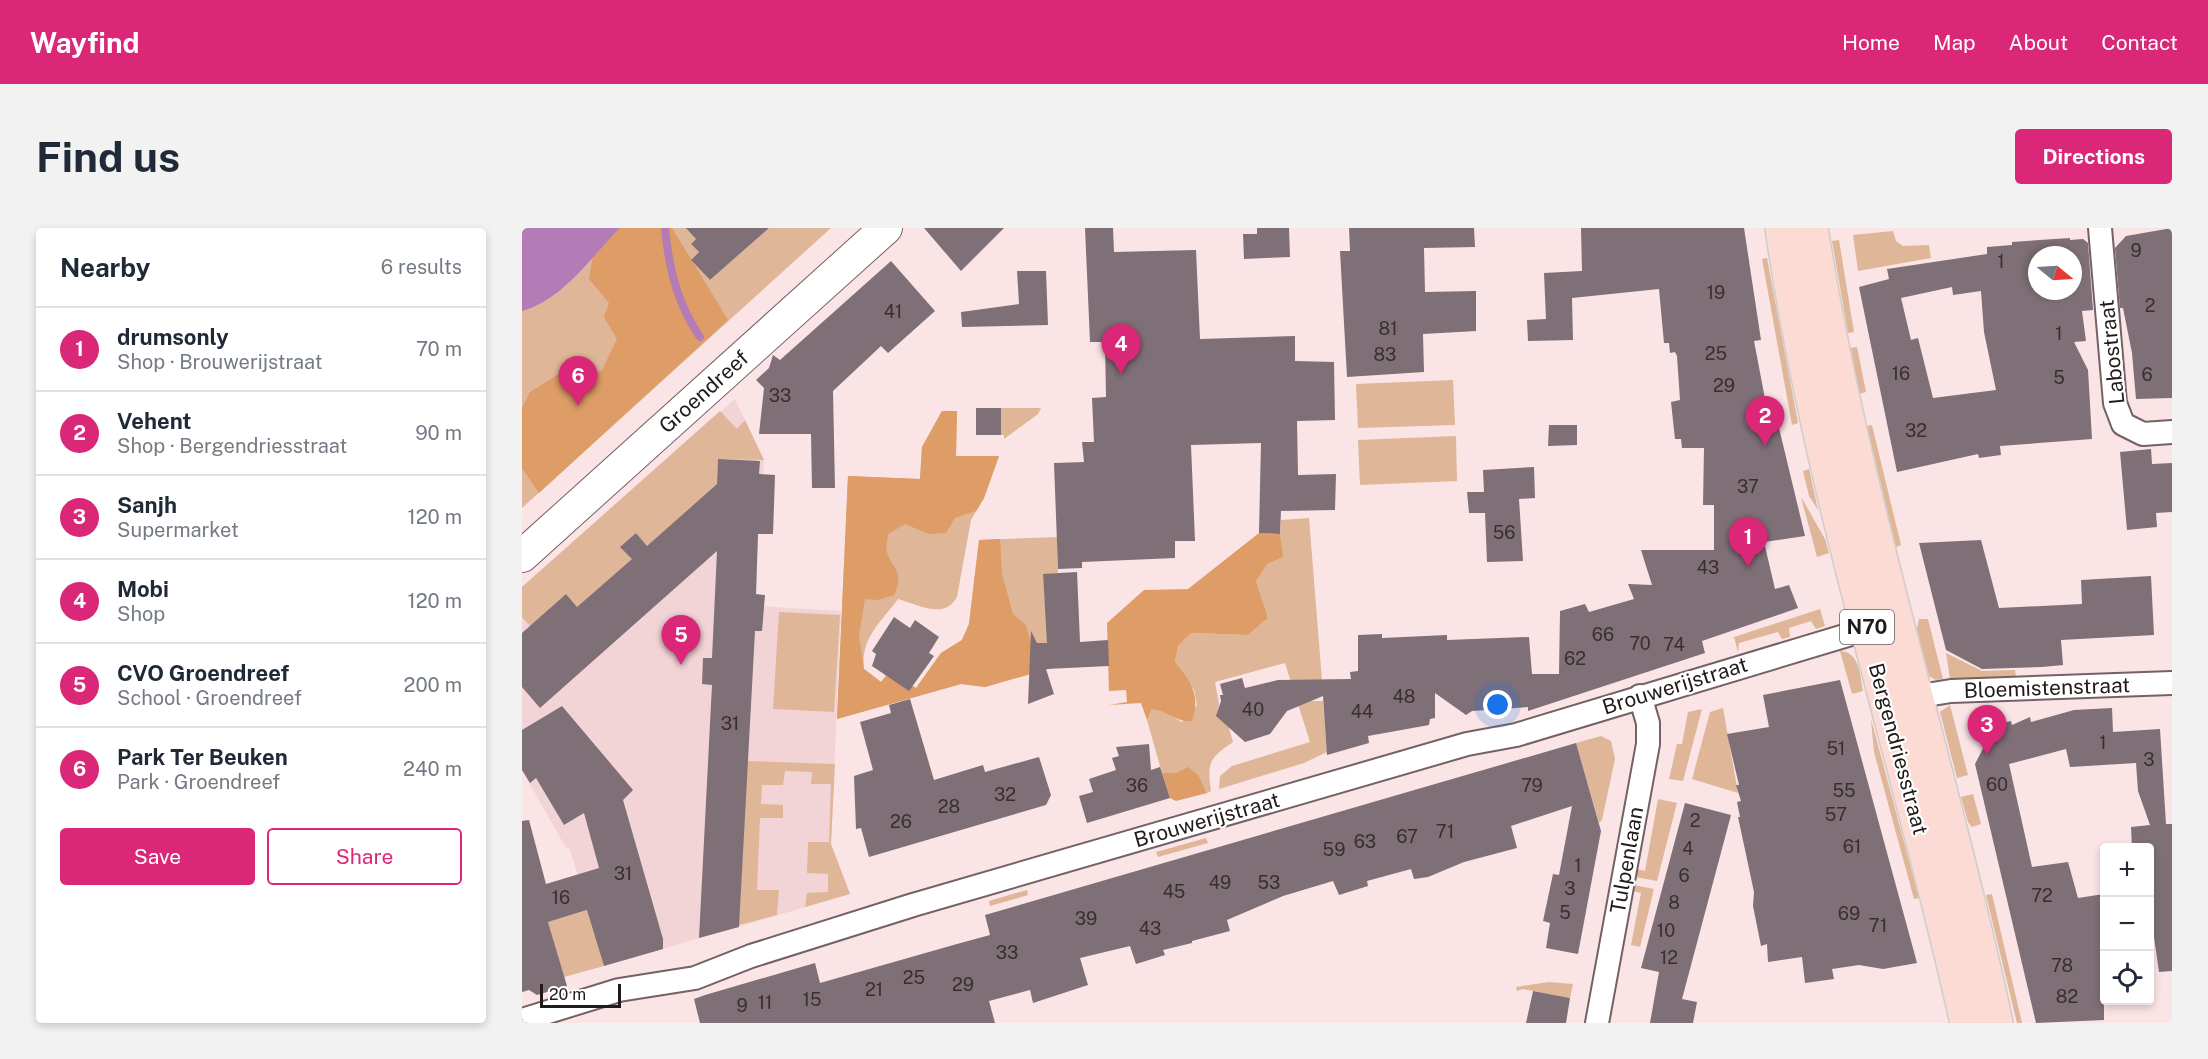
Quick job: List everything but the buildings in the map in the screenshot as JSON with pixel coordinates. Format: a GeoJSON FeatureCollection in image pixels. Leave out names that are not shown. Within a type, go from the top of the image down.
{"type":"FeatureCollection","features":[{"type":"Feature","properties":{"kind":"main road","name":"Bergendriesstraat"},"geometry":{"type":"LineString","coordinates":[[1782,228],[1811,400],[1881,625],[1900,700],[1967,1023]]}},
{"type":"Feature","properties":{"kind":"main road","name":"Bergendriesstraat"},"geometry":{"type":"LineString","coordinates":[[1811,228],[1881,625]]}},
{"type":"Feature","properties":{"kind":"main road","name":"Bergendriesstraat"},"geometry":{"type":"LineString","coordinates":[[1900,700],[1966,894],[1996,1023]]}},
{"type":"Feature","properties":{"kind":"street","name":"Groendreef"},"geometry":{"type":"LineString","coordinates":[[522,556],[886,228]]}},
{"type":"Feature","properties":{"kind":"street","name":"Labostraat"},"geometry":{"type":"LineString","coordinates":[[2100,228],[2115,403],[2123,424],[2143,434],[2172,432]]}},
{"type":"Feature","properties":{"kind":"street","name":"Brouwerijstraat"},"geometry":{"type":"LineString","coordinates":[[522,1020],[619,990],[695,978],[751,956],[924,902],[1467,744],[1516,735],[1881,625]]}},
{"type":"Feature","properties":{"kind":"street","name":"Bloemistenstraat"},"geometry":{"type":"LineString","coordinates":[[1900,700],[1951,691],[2172,683]]}},
{"type":"Feature","properties":{"kind":"street","name":"Tulpenlaan"},"geometry":{"type":"LineString","coordinates":[[1597,1023],[1648,744],[1648,723],[1640,696]]}},
{"type":"Feature","properties":{"kind":"shaded area"},"geometry":{"type":"Polygon","coordinates":[[[522,228],[688,228],[696,239],[691,244],[699,252],[691,260],[710,280],[769,228],[831,228],[522,508],[522,228]]]}},
{"type":"Feature","properties":{"kind":"shaded area"},"geometry":{"type":"Polygon","coordinates":[[[522,228],[620,228],[563,288],[537,305],[522,311],[522,228]]]}},
{"type":"Feature","properties":{"kind":"shaded area"},"geometry":{"type":"Polygon","coordinates":[[[620,228],[672,228],[728,320],[539,493],[522,468],[522,408],[530,392],[570,367],[601,372],[617,339],[604,317],[609,303],[589,279],[593,256],[620,228]]]}},
{"type":"Feature","properties":{"kind":"shaded area"},"geometry":{"type":"Polygon","coordinates":[[[1893,231],[1896,241],[1903,246],[1929,245],[1931,258],[1858,271],[1853,235],[1893,231]]]}},
{"type":"Feature","properties":{"kind":"shaded area"},"geometry":{"type":"Polygon","coordinates":[[[1839,240],[1854,332],[1848,333],[1832,241],[1839,240]]]}},
{"type":"Feature","properties":{"kind":"shaded area"},"geometry":{"type":"Polygon","coordinates":[[[1767,258],[1798,423],[1792,425],[1762,259],[1767,258]]]}},
{"type":"Feature","properties":{"kind":"shaded area"},"geometry":{"type":"Polygon","coordinates":[[[1857,347],[1866,392],[1859,394],[1851,348],[1857,347]]]}},
{"type":"Feature","properties":{"kind":"shaded area"},"geometry":{"type":"Polygon","coordinates":[[[1453,380],[1455,425],[1358,428],[1356,384],[1453,380]]]}},
{"type":"Feature","properties":{"kind":"shaded area"},"geometry":{"type":"Polygon","coordinates":[[[735,399],[764,460],[763,474],[775,475],[773,534],[758,534],[756,606],[841,611],[831,844],[850,894],[604,966],[570,849],[566,848],[522,770],[522,587],[735,399]]]}},
{"type":"Feature","properties":{"kind":"shaded area"},"geometry":{"type":"Polygon","coordinates":[[[1001,408],[1041,408],[1038,414],[1004,439],[1004,435],[1001,435],[1001,408]]]}},
{"type":"Feature","properties":{"kind":"shaded area"},"geometry":{"type":"Polygon","coordinates":[[[720,411],[737,429],[745,420],[764,460],[718,459],[717,484],[647,546],[636,533],[621,546],[632,559],[577,607],[566,594],[550,608],[541,639],[522,617],[522,587],[720,411]]]}},
{"type":"Feature","properties":{"kind":"shaded area"},"geometry":{"type":"Polygon","coordinates":[[[942,411],[957,411],[956,456],[999,456],[984,498],[971,520],[957,597],[952,604],[938,609],[922,607],[898,599],[873,631],[865,649],[864,669],[881,682],[890,671],[916,688],[941,653],[962,640],[969,624],[979,540],[1057,537],[1058,573],[1043,575],[1045,604],[1059,603],[1062,665],[985,687],[961,684],[837,719],[848,476],[920,479],[922,447],[942,411]]]}},
{"type":"Feature","properties":{"kind":"shaded area"},"geometry":{"type":"Polygon","coordinates":[[[942,411],[957,411],[956,456],[999,456],[984,498],[976,511],[955,518],[946,533],[929,534],[905,524],[888,534],[886,549],[899,580],[894,595],[878,600],[865,599],[859,635],[864,669],[881,682],[890,671],[916,688],[941,653],[962,640],[969,624],[979,540],[1000,539],[1002,574],[1013,614],[1026,625],[1031,643],[1062,665],[985,687],[961,684],[837,719],[848,476],[920,479],[922,447],[942,411]]]}},
{"type":"Feature","properties":{"kind":"shaded area"},"geometry":{"type":"Polygon","coordinates":[[[1872,425],[1901,545],[1896,547],[1867,426],[1872,425]]]}},
{"type":"Feature","properties":{"kind":"shaded area"},"geometry":{"type":"Polygon","coordinates":[[[1456,436],[1457,481],[1360,485],[1358,440],[1456,436]]]}},
{"type":"Feature","properties":{"kind":"shaded area"},"geometry":{"type":"Polygon","coordinates":[[[1809,469],[1818,510],[1809,496],[1803,471],[1809,469]]]}},
{"type":"Feature","properties":{"kind":"shaded area"},"geometry":{"type":"Polygon","coordinates":[[[1801,497],[1825,539],[1829,553],[1817,557],[1801,497]]]}},
{"type":"Feature","properties":{"kind":"shaded area"},"geometry":{"type":"Polygon","coordinates":[[[1309,518],[1322,680],[1310,680],[1312,701],[1323,701],[1327,752],[1304,763],[1219,789],[1220,776],[1232,766],[1310,742],[1285,663],[1215,682],[1219,704],[1217,717],[1227,721],[1233,742],[1214,757],[1209,774],[1211,791],[1207,793],[1199,776],[1162,773],[1147,720],[1152,709],[1160,709],[1182,722],[1197,705],[1194,690],[1175,662],[1178,646],[1191,633],[1248,635],[1268,618],[1256,581],[1280,534],[1281,520],[1309,518]]]}},
{"type":"Feature","properties":{"kind":"shaded area"},"geometry":{"type":"Polygon","coordinates":[[[1259,533],[1280,534],[1283,557],[1267,564],[1256,581],[1268,618],[1248,635],[1191,633],[1178,646],[1175,662],[1186,676],[1195,696],[1195,712],[1192,721],[1182,720],[1152,709],[1147,720],[1141,703],[1109,705],[1127,702],[1126,690],[1109,691],[1107,623],[1144,590],[1188,589],[1259,533]]]}},
{"type":"Feature","properties":{"kind":"shaded area"},"geometry":{"type":"Polygon","coordinates":[[[1820,609],[1825,626],[1816,629],[1811,621],[1789,628],[1790,637],[1782,639],[1778,632],[1739,643],[1738,652],[1734,637],[1820,609]]]}},
{"type":"Feature","properties":{"kind":"shaded area"},"geometry":{"type":"Polygon","coordinates":[[[779,612],[840,615],[834,712],[773,709],[779,612]]]}},
{"type":"Feature","properties":{"kind":"shaded area"},"geometry":{"type":"Polygon","coordinates":[[[1919,619],[1928,619],[1943,679],[1936,680],[1929,676],[1917,629],[1919,619]]]}},
{"type":"Feature","properties":{"kind":"shaded area"},"geometry":{"type":"Polygon","coordinates":[[[1840,651],[1852,655],[1858,665],[1863,691],[1852,694],[1840,651]]]}},
{"type":"Feature","properties":{"kind":"shaded area"},"geometry":{"type":"Polygon","coordinates":[[[1946,653],[1982,671],[2015,670],[2016,676],[1950,679],[1946,653]]]}},
{"type":"Feature","properties":{"kind":"shaded area"},"geometry":{"type":"Polygon","coordinates":[[[1950,705],[1968,775],[1957,778],[1940,712],[1950,705]]]}},
{"type":"Feature","properties":{"kind":"shaded area"},"geometry":{"type":"Polygon","coordinates":[[[1723,708],[1738,793],[1692,779],[1710,712],[1723,708]]]}},
{"type":"Feature","properties":{"kind":"shaded area"},"geometry":{"type":"Polygon","coordinates":[[[1702,709],[1683,781],[1669,779],[1677,744],[1682,744],[1688,712],[1702,709]]]}},
{"type":"Feature","properties":{"kind":"shaded area"},"geometry":{"type":"Polygon","coordinates":[[[1871,719],[1919,898],[1914,899],[1874,752],[1871,719]]]}},
{"type":"Feature","properties":{"kind":"shaded area"},"geometry":{"type":"Polygon","coordinates":[[[1601,736],[1611,741],[1615,759],[1602,820],[1599,823],[1576,743],[1601,736]]]}},
{"type":"Feature","properties":{"kind":"shaded area"},"geometry":{"type":"Polygon","coordinates":[[[747,761],[835,764],[831,844],[850,894],[805,907],[807,893],[828,892],[828,874],[807,873],[808,842],[829,842],[831,784],[811,784],[812,772],[785,771],[783,785],[762,785],[761,804],[783,805],[783,818],[760,818],[757,890],[779,890],[777,915],[739,925],[747,761]]]}},
{"type":"Feature","properties":{"kind":"shaded area"},"geometry":{"type":"Polygon","coordinates":[[[1188,767],[1199,776],[1207,793],[1176,801],[1170,798],[1162,773],[1176,773],[1188,767]]]}},
{"type":"Feature","properties":{"kind":"shaded area"},"geometry":{"type":"Polygon","coordinates":[[[1973,794],[1981,824],[1972,827],[1968,822],[1961,797],[1973,794]]]}},
{"type":"Feature","properties":{"kind":"shaded area"},"geometry":{"type":"Polygon","coordinates":[[[1658,799],[1677,803],[1657,881],[1635,877],[1636,869],[1645,871],[1658,799]]]}},
{"type":"Feature","properties":{"kind":"shaded area"},"geometry":{"type":"Polygon","coordinates":[[[1206,838],[1208,843],[1158,857],[1156,852],[1206,838]]]}},
{"type":"Feature","properties":{"kind":"shaded area"},"geometry":{"type":"Polygon","coordinates":[[[1634,885],[1654,889],[1640,947],[1631,945],[1641,893],[1632,891],[1634,885]]]}},
{"type":"Feature","properties":{"kind":"shaded area"},"geometry":{"type":"Polygon","coordinates":[[[1027,890],[1028,895],[990,906],[989,901],[1027,890]]]}},
{"type":"Feature","properties":{"kind":"shaded area"},"geometry":{"type":"Polygon","coordinates":[[[1992,894],[2022,1023],[2017,1023],[1986,895],[1992,894]]]}},
{"type":"Feature","properties":{"kind":"shaded area"},"geometry":{"type":"Polygon","coordinates":[[[588,910],[604,966],[564,977],[548,922],[588,910]]]}},
{"type":"Feature","properties":{"kind":"shaded area"},"geometry":{"type":"Polygon","coordinates":[[[1549,982],[1573,984],[1570,998],[1523,989],[1517,991],[1516,987],[1549,982]]]}},
{"type":"Feature","properties":{"kind":"waterway"},"geometry":{"type":"LineString","coordinates":[[665,228],[675,285],[685,311],[700,337]]}},
{"type":"Feature","properties":{"kind":"place","name":"Mobi"},"geometry":{"type":"Point","coordinates":[1121,374]}},
{"type":"Feature","properties":{"kind":"place","name":"Park Ter Beuken"},"geometry":{"type":"Point","coordinates":[578,406]}},
{"type":"Feature","properties":{"kind":"place","name":"Vehent"},"geometry":{"type":"Point","coordinates":[1765,446]}},
{"type":"Feature","properties":{"kind":"place","name":"drumsonly"},"geometry":{"type":"Point","coordinates":[1748,567]}},
{"type":"Feature","properties":{"kind":"place","name":"CVO Groendreef"},"geometry":{"type":"Point","coordinates":[681,665]}},
{"type":"Feature","properties":{"kind":"place","name":"Sanjh"},"geometry":{"type":"Point","coordinates":[1987,755]}}]}
